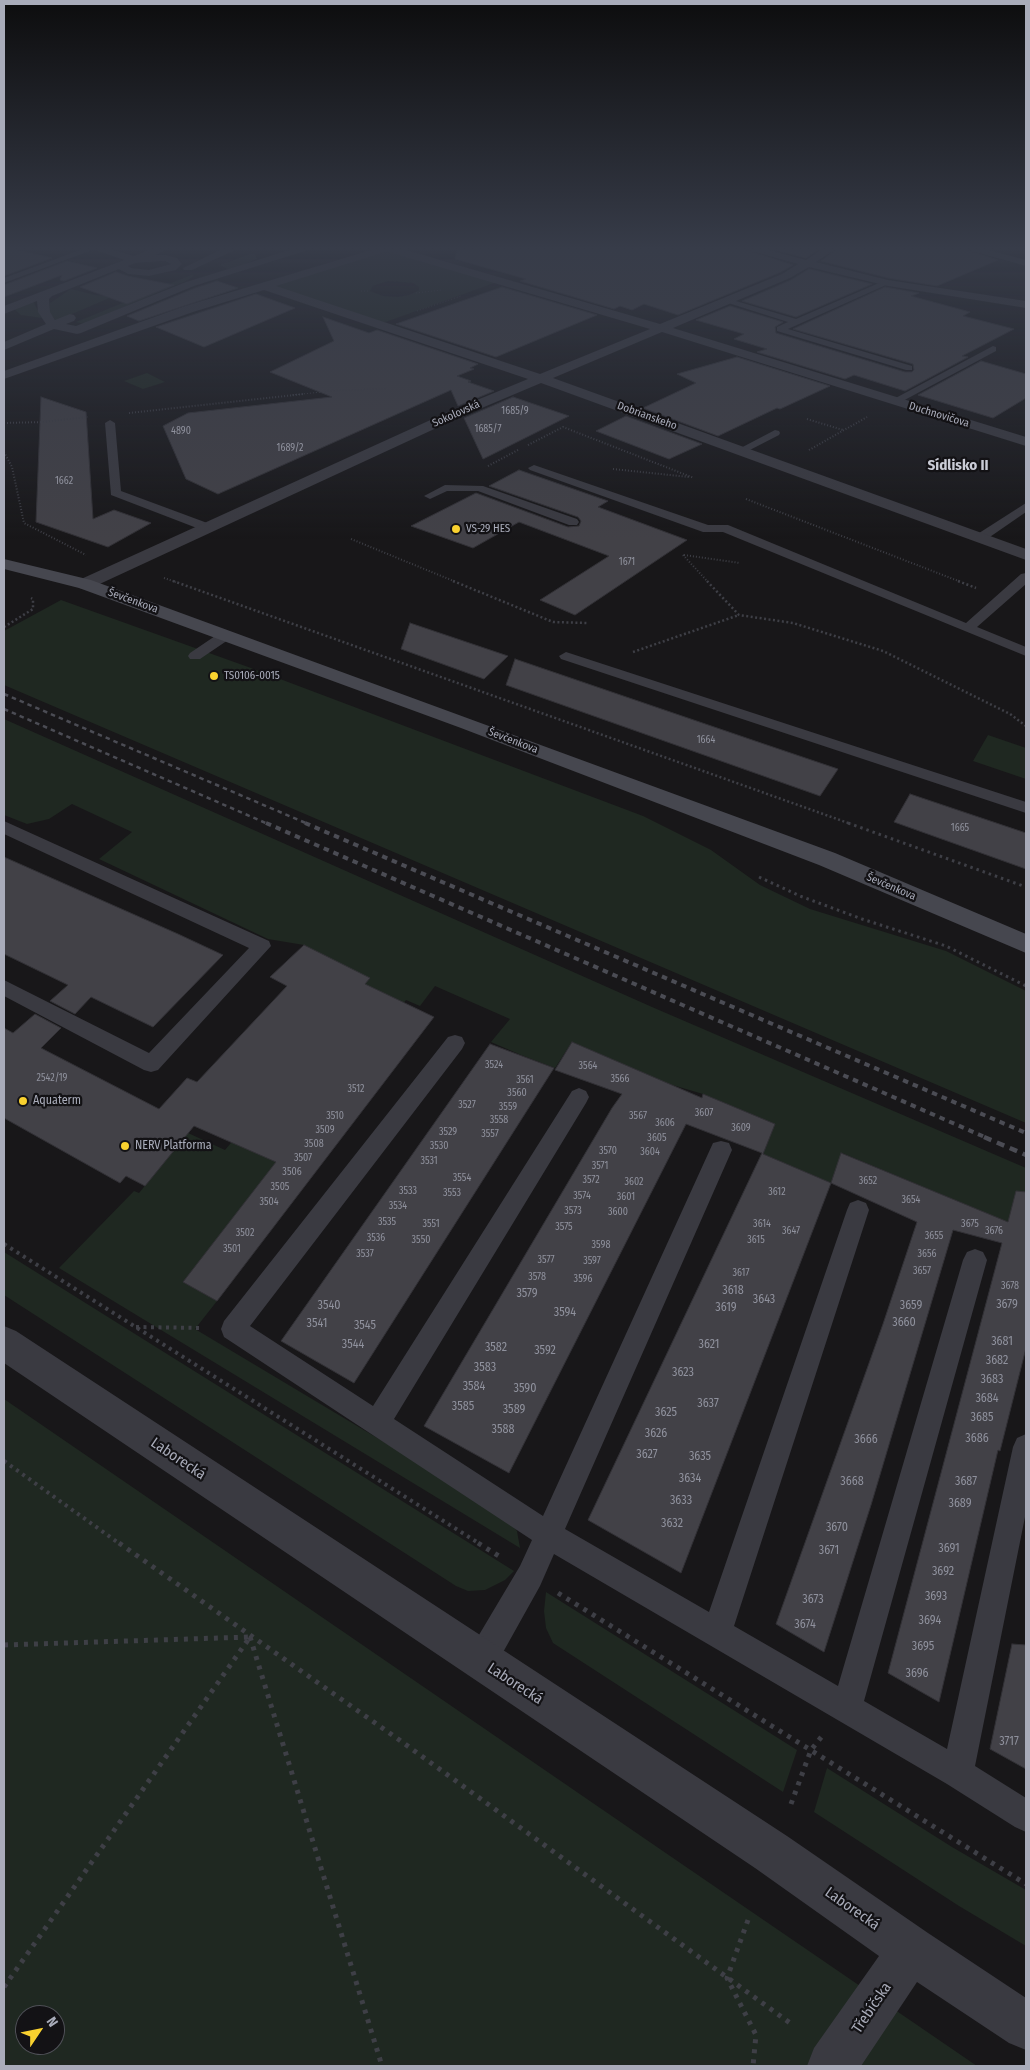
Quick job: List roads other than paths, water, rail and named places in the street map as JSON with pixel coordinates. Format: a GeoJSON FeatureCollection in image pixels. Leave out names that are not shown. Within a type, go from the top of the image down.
{"type":"FeatureCollection","features":[{"type":"Feature","properties":{"kind":"main road","name":"Ševčenkova"},"geometry":{"type":"LineString","coordinates":[[4,564],[85,584],[827,859],[1022,943]]}},
{"type":"Feature","properties":{"kind":"street"},"geometry":{"type":"LineString","coordinates":[[4,375],[84,347]]}},
{"type":"Feature","properties":{"kind":"street","name":"Dobrianskeho"},"geometry":{"type":"LineString","coordinates":[[447,347],[540,378],[1026,555]]}},
{"type":"Feature","properties":{"kind":"street","name":"Sokolovská"},"geometry":{"type":"LineString","coordinates":[[85,584],[444,419],[616,347]]}},
{"type":"Feature","properties":{"kind":"street","name":"Duchnovičova"},"geometry":{"type":"LineString","coordinates":[[721,347],[1026,442]]}},
{"type":"Feature","properties":{"kind":"street","name":"Laborecká"},"geometry":{"type":"LineString","coordinates":[[4,1342],[481,1661],[772,1852],[911,1950],[1026,2026]]}},
{"type":"Feature","properties":{"kind":"street","name":"Třebíčska"},"geometry":{"type":"LineString","coordinates":[[832,2066],[911,1950]]}},
{"type":"Feature","properties":{"kind":"lane"},"geometry":{"type":"LineString","coordinates":[[840,347],[909,368]]}},
{"type":"Feature","properties":{"kind":"lane"},"geometry":{"type":"LineString","coordinates":[[895,401],[993,349]]}},
{"type":"Feature","properties":{"kind":"lane"},"geometry":{"type":"LineString","coordinates":[[110,423],[115,493],[206,527]]}},
{"type":"Feature","properties":{"kind":"lane"},"geometry":{"type":"LineString","coordinates":[[740,451],[775,433]]}},
{"type":"Feature","properties":{"kind":"lane"},"geometry":{"type":"LineString","coordinates":[[534,468],[707,529],[724,528],[1026,652]]}},
{"type":"Feature","properties":{"kind":"lane"},"geometry":{"type":"LineString","coordinates":[[430,496],[445,488],[479,488],[573,522]]}},
{"type":"Feature","properties":{"kind":"lane"},"geometry":{"type":"LineString","coordinates":[[980,538],[1026,507]]}},
{"type":"Feature","properties":{"kind":"lane"},"geometry":{"type":"LineString","coordinates":[[968,628],[1026,577]]}},
{"type":"Feature","properties":{"kind":"lane"},"geometry":{"type":"LineString","coordinates":[[195,656],[226,636]]}},
{"type":"Feature","properties":{"kind":"lane"},"geometry":{"type":"LineString","coordinates":[[566,656],[1026,808]]}},
{"type":"Feature","properties":{"kind":"lane"},"geometry":{"type":"LineString","coordinates":[[4,827],[262,946],[151,1064],[4,987]]}},
{"type":"Feature","properties":{"kind":"lane"},"geometry":{"type":"LineString","coordinates":[[455,1043],[233,1329],[548,1535],[958,1773],[1026,1816]]}},
{"type":"Feature","properties":{"kind":"lane"},"geometry":{"type":"LineString","coordinates":[[377,1423],[579,1097]]}},
{"type":"Feature","properties":{"kind":"lane"},"geometry":{"type":"LineString","coordinates":[[481,1661],[530,1576],[721,1150]]}},
{"type":"Feature","properties":{"kind":"lane"},"geometry":{"type":"LineString","coordinates":[[717,1633],[858,1210]]}},
{"type":"Feature","properties":{"kind":"lane"},"geometry":{"type":"LineString","coordinates":[[847,1708],[975,1260]]}},
{"type":"Feature","properties":{"kind":"lane"},"geometry":{"type":"LineString","coordinates":[[958,1773],[1026,1448]]}},
{"type":"Feature","properties":{"kind":"railway"},"geometry":{"type":"LineString","coordinates":[[4,694],[308,824]]}},
{"type":"Feature","properties":{"kind":"railway"},"geometry":{"type":"LineString","coordinates":[[4,709],[268,824]]}},
{"type":"Feature","properties":{"kind":"railway"},"geometry":{"type":"LineString","coordinates":[[266,823],[987,1138]]}},
{"type":"Feature","properties":{"kind":"railway"},"geometry":{"type":"LineString","coordinates":[[305,823],[1026,1133]]}},
{"type":"Feature","properties":{"kind":"railway"},"geometry":{"type":"LineString","coordinates":[[984,1137],[1026,1155]]}},
{"type":"Feature","properties":{"kind":"place","name":"VS-29 HES"},"geometry":{"type":"Point","coordinates":[456,529]}},
{"type":"Feature","properties":{"kind":"place","name":"TS0106-0015"},"geometry":{"type":"Point","coordinates":[214,676]}},
{"type":"Feature","properties":{"kind":"place","name":"Aquaterm"},"geometry":{"type":"Point","coordinates":[23,1101]}},
{"type":"Feature","properties":{"kind":"place","name":"NERV Platforma"},"geometry":{"type":"Point","coordinates":[125,1146]}},
{"type":"Feature","properties":{"kind":"district","name":"Sídlisko II"},"geometry":{"type":"Point","coordinates":[958,466]}}]}
